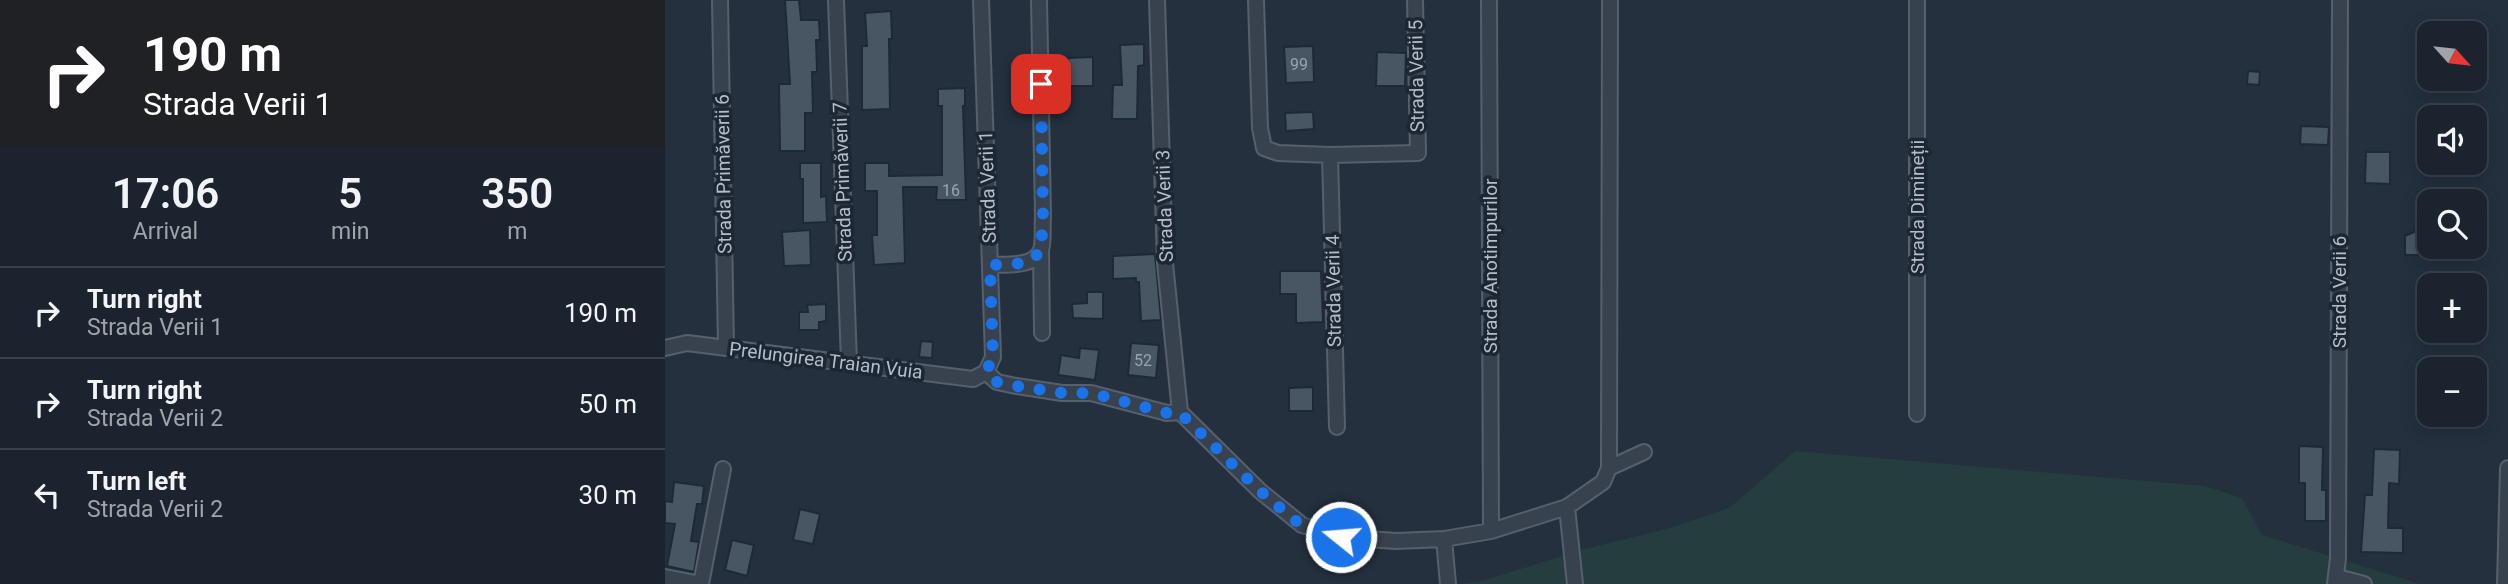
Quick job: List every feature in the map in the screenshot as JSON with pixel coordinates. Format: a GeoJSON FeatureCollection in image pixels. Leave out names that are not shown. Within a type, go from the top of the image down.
{"type":"FeatureCollection","features":[{"type":"Feature","properties":{"kind":"street","name":"Strada Primăverii 6"},"geometry":{"type":"LineString","coordinates":[[720,0],[726,347]]}},
{"type":"Feature","properties":{"kind":"street","name":"Strada Primăverii 7"},"geometry":{"type":"LineString","coordinates":[[836,0],[849,363]]}},
{"type":"Feature","properties":{"kind":"street","name":"Strada Verii 1"},"geometry":{"type":"LineString","coordinates":[[981,0],[993,357],[986,372]]}},
{"type":"Feature","properties":{"kind":"street"},"geometry":{"type":"LineString","coordinates":[[1039,0],[1042,333]]}},
{"type":"Feature","properties":{"kind":"street","name":"Strada Verii 3"},"geometry":{"type":"LineString","coordinates":[[1157,0],[1165,262],[1179,412]]}},
{"type":"Feature","properties":{"kind":"street"},"geometry":{"type":"LineString","coordinates":[[1256,0],[1260,128],[1265,148],[1278,153],[1330,155]]}},
{"type":"Feature","properties":{"kind":"street","name":"Strada Verii 5"},"geometry":{"type":"LineString","coordinates":[[1330,155],[1418,153],[1415,0]]}},
{"type":"Feature","properties":{"kind":"street","name":"Strada Anotimpurilor"},"geometry":{"type":"LineString","coordinates":[[1489,0],[1491,531]]}},
{"type":"Feature","properties":{"kind":"street"},"geometry":{"type":"LineString","coordinates":[[986,372],[997,382],[1016,386],[1062,393],[1091,393],[1167,413],[1179,412],[1251,483],[1302,526],[1341,537],[1396,541],[1444,540],[1491,531],[1567,507],[1603,482],[1609,468],[1610,0]]}},
{"type":"Feature","properties":{"kind":"street","name":"Strada Dimineții"},"geometry":{"type":"LineString","coordinates":[[1917,0],[1917,414]]}},
{"type":"Feature","properties":{"kind":"street","name":"Strada Verii 6"},"geometry":{"type":"LineString","coordinates":[[2336,581],[2340,0]]}},
{"type":"Feature","properties":{"kind":"street","name":"Strada Verii 4"},"geometry":{"type":"LineString","coordinates":[[1330,155],[1337,427]]}},
{"type":"Feature","properties":{"kind":"street"},"geometry":{"type":"LineString","coordinates":[[990,265],[1025,263],[1041,250]]}},
{"type":"Feature","properties":{"kind":"street"},"geometry":{"type":"LineString","coordinates":[[828,360],[847,341]]}},
{"type":"Feature","properties":{"kind":"street","name":"Prelungirea Traian Vuia"},"geometry":{"type":"LineString","coordinates":[[665,348],[687,343],[973,379],[986,372]]}},
{"type":"Feature","properties":{"kind":"street"},"geometry":{"type":"LineString","coordinates":[[1609,468],[1644,452]]}},
{"type":"Feature","properties":{"kind":"street"},"geometry":{"type":"LineString","coordinates":[[2505,584],[2508,468]]}},
{"type":"Feature","properties":{"kind":"street"},"geometry":{"type":"LineString","coordinates":[[665,577],[701,584],[723,469]]}},
{"type":"Feature","properties":{"kind":"street"},"geometry":{"type":"LineString","coordinates":[[1567,507],[1575,584]]}},
{"type":"Feature","properties":{"kind":"street"},"geometry":{"type":"LineString","coordinates":[[1444,540],[1448,584]]}},
{"type":"Feature","properties":{"kind":"street"},"geometry":{"type":"LineString","coordinates":[[2336,581],[2364,584]]}},
{"type":"Feature","properties":{"kind":"green space"},"geometry":{"type":"Polygon","coordinates":[[[1795,451],[2205,486],[2242,498],[2262,535],[2420,584],[1460,584],[1482,581],[1585,549],[1667,529],[1729,508],[1795,451]]]}},
{"type":"Feature","properties":{"kind":"building"},"geometry":{"type":"Polygon","coordinates":[[[785,0],[799,0],[801,20],[819,20],[820,40],[816,40],[817,72],[812,72],[813,113],[805,113],[805,151],[780,151],[779,84],[790,84],[785,0]]]}},
{"type":"Feature","properties":{"kind":"building"},"geometry":{"type":"Polygon","coordinates":[[[891,11],[890,109],[862,110],[862,46],[867,46],[865,13],[891,11]]]}},
{"type":"Feature","properties":{"kind":"building"},"geometry":{"type":"Polygon","coordinates":[[[1144,44],[1144,65],[1138,66],[1137,119],[1112,119],[1113,85],[1122,85],[1120,45],[1144,44]]]}},
{"type":"Feature","properties":{"kind":"building"},"geometry":{"type":"Polygon","coordinates":[[[1313,46],[1314,82],[1286,83],[1284,47],[1313,46]]]}},
{"type":"Feature","properties":{"kind":"building"},"geometry":{"type":"Polygon","coordinates":[[[1377,52],[1406,53],[1405,86],[1376,86],[1377,52]]]}},
{"type":"Feature","properties":{"kind":"building"},"geometry":{"type":"Polygon","coordinates":[[[1093,57],[1093,86],[1069,86],[1068,58],[1093,57]]]}},
{"type":"Feature","properties":{"kind":"building"},"geometry":{"type":"Polygon","coordinates":[[[2248,71],[2260,72],[2259,85],[2247,84],[2248,71]]]}},
{"type":"Feature","properties":{"kind":"building"},"geometry":{"type":"Polygon","coordinates":[[[965,88],[963,106],[966,200],[936,200],[937,187],[903,187],[905,263],[874,265],[872,235],[877,235],[877,191],[865,191],[865,163],[889,163],[889,176],[942,175],[942,106],[938,106],[938,89],[965,88]]]}},
{"type":"Feature","properties":{"kind":"building"},"geometry":{"type":"Polygon","coordinates":[[[1313,112],[1314,129],[1286,131],[1285,113],[1313,112]]]}},
{"type":"Feature","properties":{"kind":"building"},"geometry":{"type":"Polygon","coordinates":[[[2301,126],[2329,127],[2328,145],[2300,144],[2301,126]]]}},
{"type":"Feature","properties":{"kind":"building"},"geometry":{"type":"Polygon","coordinates":[[[2366,152],[2390,152],[2390,184],[2365,183],[2366,152]]]}},
{"type":"Feature","properties":{"kind":"building"},"geometry":{"type":"Polygon","coordinates":[[[800,163],[821,163],[821,197],[826,196],[827,222],[803,223],[803,179],[800,179],[800,163]]]}},
{"type":"Feature","properties":{"kind":"building"},"geometry":{"type":"Polygon","coordinates":[[[810,230],[811,265],[784,266],[782,232],[810,230]]]}},
{"type":"Feature","properties":{"kind":"building"},"geometry":{"type":"Polygon","coordinates":[[[2417,231],[2417,255],[2405,255],[2405,236],[2417,231]]]}},
{"type":"Feature","properties":{"kind":"building"},"geometry":{"type":"Polygon","coordinates":[[[1155,254],[1161,320],[1141,321],[1139,282],[1136,282],[1136,278],[1113,279],[1113,256],[1155,254]]]}},
{"type":"Feature","properties":{"kind":"building"},"geometry":{"type":"Polygon","coordinates":[[[1280,271],[1321,271],[1323,322],[1296,323],[1296,294],[1280,294],[1280,271]]]}},
{"type":"Feature","properties":{"kind":"building"},"geometry":{"type":"Polygon","coordinates":[[[1087,292],[1103,292],[1103,319],[1073,318],[1072,304],[1087,303],[1087,292]]]}},
{"type":"Feature","properties":{"kind":"building"},"geometry":{"type":"Polygon","coordinates":[[[826,304],[826,321],[819,322],[819,330],[799,330],[799,312],[808,312],[807,305],[826,304]]]}},
{"type":"Feature","properties":{"kind":"building"},"geometry":{"type":"Polygon","coordinates":[[[921,341],[933,342],[932,358],[919,357],[921,341]]]}},
{"type":"Feature","properties":{"kind":"building"},"geometry":{"type":"Polygon","coordinates":[[[1131,343],[1159,345],[1156,378],[1128,375],[1131,343]]]}},
{"type":"Feature","properties":{"kind":"building"},"geometry":{"type":"Polygon","coordinates":[[[1080,348],[1099,350],[1095,380],[1058,375],[1061,355],[1079,358],[1080,348]]]}},
{"type":"Feature","properties":{"kind":"building"},"geometry":{"type":"Polygon","coordinates":[[[1313,387],[1313,411],[1289,411],[1289,388],[1313,387]]]}},
{"type":"Feature","properties":{"kind":"building"},"geometry":{"type":"Polygon","coordinates":[[[2299,446],[2323,447],[2322,490],[2326,490],[2326,521],[2305,521],[2305,483],[2299,483],[2299,446]]]}},
{"type":"Feature","properties":{"kind":"building"},"geometry":{"type":"Polygon","coordinates":[[[2374,449],[2400,450],[2399,484],[2389,483],[2388,528],[2403,528],[2403,553],[2361,552],[2365,495],[2372,495],[2374,449]]]}},
{"type":"Feature","properties":{"kind":"building"},"geometry":{"type":"Polygon","coordinates":[[[674,482],[704,486],[702,504],[697,504],[691,541],[699,542],[694,572],[667,566],[675,524],[665,523],[665,501],[672,502],[674,482]]]}},
{"type":"Feature","properties":{"kind":"building"},"geometry":{"type":"Polygon","coordinates":[[[800,509],[820,514],[813,544],[793,540],[800,509]]]}},
{"type":"Feature","properties":{"kind":"building"},"geometry":{"type":"Polygon","coordinates":[[[732,540],[754,545],[747,576],[725,570],[732,540]]]}},
{"type":"Feature","properties":{"kind":"route"},"geometry":{"type":"LineString","coordinates":[[1041,84],[1041,250],[1025,263],[990,265],[993,357],[986,372],[997,382],[1016,386],[1062,393],[1091,393],[1167,413],[1179,412],[1260,491],[1302,526],[1341,537]]}}]}
